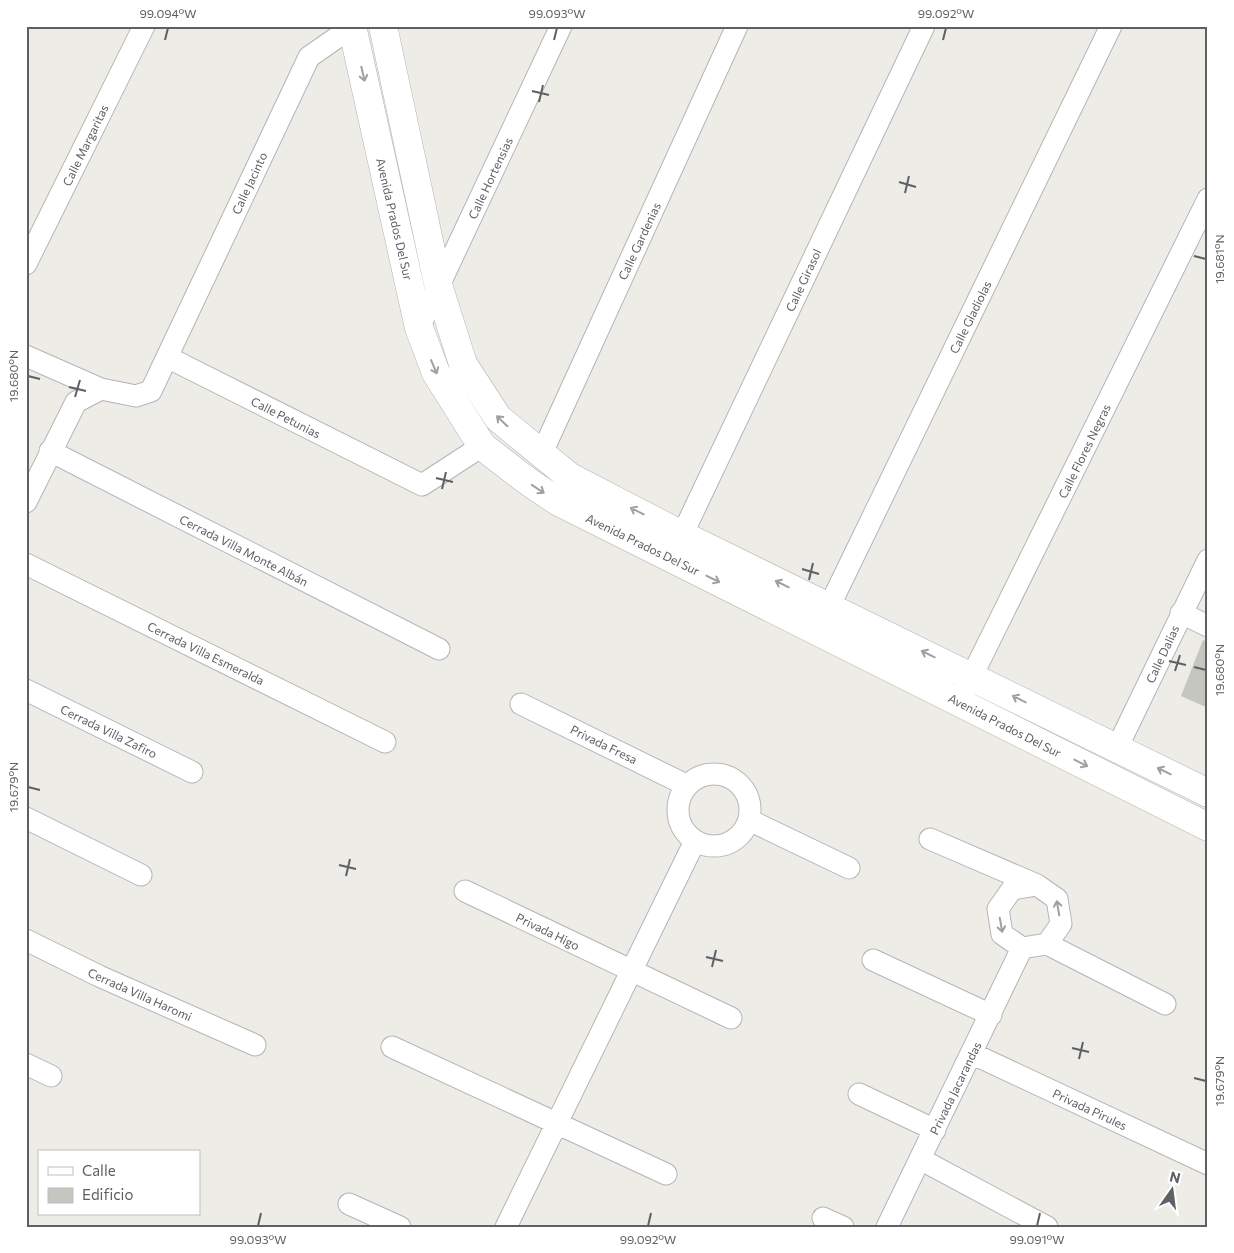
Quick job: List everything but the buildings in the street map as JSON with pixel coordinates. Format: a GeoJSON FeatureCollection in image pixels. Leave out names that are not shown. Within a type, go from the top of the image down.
{"type":"FeatureCollection","features":[{"type":"Feature","properties":{"kind":"main road","name":"Avenida Prados Del Sur"},"geometry":{"type":"LineString","coordinates":[[383,26],[439,288],[463,364],[498,418],[541,455],[570,476],[682,535],[1208,793]]}},
{"type":"Feature","properties":{"kind":"main road","name":"Avenida Prados Del Sur"},"geometry":{"type":"LineString","coordinates":[[352,27],[419,328],[436,373],[482,446],[557,501],[1208,827]]}},
{"type":"Feature","properties":{"kind":"street","name":"Calle Margaritas"},"geometry":{"type":"LineString","coordinates":[[26,264],[144,26]]}},
{"type":"Feature","properties":{"kind":"street","name":"Calle Hortensias"},"geometry":{"type":"LineString","coordinates":[[419,328],[561,26]]}},
{"type":"Feature","properties":{"kind":"street","name":"Calle Gardenias"},"geometry":{"type":"LineString","coordinates":[[541,455],[737,26]]}},
{"type":"Feature","properties":{"kind":"street","name":"Calle Girasol"},"geometry":{"type":"LineString","coordinates":[[682,535],[924,26]]}},
{"type":"Feature","properties":{"kind":"street","name":"Calle Gladiolas"},"geometry":{"type":"LineString","coordinates":[[829,607],[1111,26]]}},
{"type":"Feature","properties":{"kind":"street","name":"Calle Jacinto"},"geometry":{"type":"LineString","coordinates":[[167,357],[308,57],[352,27]]}},
{"type":"Feature","properties":{"kind":"street","name":"Calle Flores Negras"},"geometry":{"type":"LineString","coordinates":[[959,702],[1208,200]]}},
{"type":"Feature","properties":{"kind":"street"},"geometry":{"type":"LineString","coordinates":[[26,356],[100,389],[136,396],[152,391],[167,357]]}},
{"type":"Feature","properties":{"kind":"street","name":"Calle Petunias"},"geometry":{"type":"LineString","coordinates":[[167,357],[422,485],[482,446]]}},
{"type":"Feature","properties":{"kind":"street"},"geometry":{"type":"LineString","coordinates":[[26,502],[76,402],[100,389]]}},
{"type":"Feature","properties":{"kind":"street","name":"Cerrada Villa Monte Albán"},"geometry":{"type":"LineString","coordinates":[[50,451],[439,649]]}},
{"type":"Feature","properties":{"kind":"street","name":"Calle Dalias"},"geometry":{"type":"LineString","coordinates":[[1117,748],[1208,560]]}},
{"type":"Feature","properties":{"kind":"street","name":"Cerrada Villa Esmeralda"},"geometry":{"type":"LineString","coordinates":[[26,564],[385,742]]}},
{"type":"Feature","properties":{"kind":"street"},"geometry":{"type":"LineString","coordinates":[[1181,613],[1208,626]]}},
{"type":"Feature","properties":{"kind":"street","name":"Cerrada Villa Zafiro"},"geometry":{"type":"LineString","coordinates":[[26,690],[192,772]]}},
{"type":"Feature","properties":{"kind":"street","name":"Privada Fresa"},"geometry":{"type":"LineString","coordinates":[[521,704],[686,785]]}},
{"type":"Feature","properties":{"kind":"street"},"geometry":{"type":"LineString","coordinates":[[708,773],[732,778],[748,796],[749,820],[741,834],[727,843],[711,846],[695,841],[681,825],[677,804],[686,785],[708,773]]}},
{"type":"Feature","properties":{"kind":"street"},"geometry":{"type":"LineString","coordinates":[[26,818],[141,875]]}},
{"type":"Feature","properties":{"kind":"street"},"geometry":{"type":"LineString","coordinates":[[749,820],[849,868]]}},
{"type":"Feature","properties":{"kind":"street"},"geometry":{"type":"LineString","coordinates":[[930,839],[1037,885],[1057,899],[1061,924],[1047,944]]}},
{"type":"Feature","properties":{"kind":"street"},"geometry":{"type":"LineString","coordinates":[[506,1227],[695,841]]}},
{"type":"Feature","properties":{"kind":"street"},"geometry":{"type":"LineString","coordinates":[[1037,885],[1012,889],[998,909],[1002,934],[1022,948],[1047,944],[1165,1004]]}},
{"type":"Feature","properties":{"kind":"street","name":"Privada Higo"},"geometry":{"type":"LineString","coordinates":[[465,891],[731,1018]]}},
{"type":"Feature","properties":{"kind":"street","name":"Cerrada Villa Haromi"},"geometry":{"type":"LineString","coordinates":[[26,940],[99,976],[255,1045]]}},
{"type":"Feature","properties":{"kind":"street","name":"Privada Jacarandas"},"geometry":{"type":"LineString","coordinates":[[887,1227],[1022,948]]}},
{"type":"Feature","properties":{"kind":"street"},"geometry":{"type":"LineString","coordinates":[[873,960],[991,1014]]}},
{"type":"Feature","properties":{"kind":"street"},"geometry":{"type":"LineString","coordinates":[[392,1047],[666,1174]]}},
{"type":"Feature","properties":{"kind":"street","name":"Privada Pirules"},"geometry":{"type":"LineString","coordinates":[[972,1054],[1208,1164]]}},
{"type":"Feature","properties":{"kind":"street"},"geometry":{"type":"LineString","coordinates":[[26,1064],[51,1076]]}},
{"type":"Feature","properties":{"kind":"street"},"geometry":{"type":"LineString","coordinates":[[859,1094],[935,1130]]}},
{"type":"Feature","properties":{"kind":"street"},"geometry":{"type":"LineString","coordinates":[[920,1159],[1047,1227]]}},
{"type":"Feature","properties":{"kind":"street"},"geometry":{"type":"LineString","coordinates":[[349,1204],[400,1227]]}},
{"type":"Feature","properties":{"kind":"street"},"geometry":{"type":"LineString","coordinates":[[823,1218],[843,1227]]}}]}
